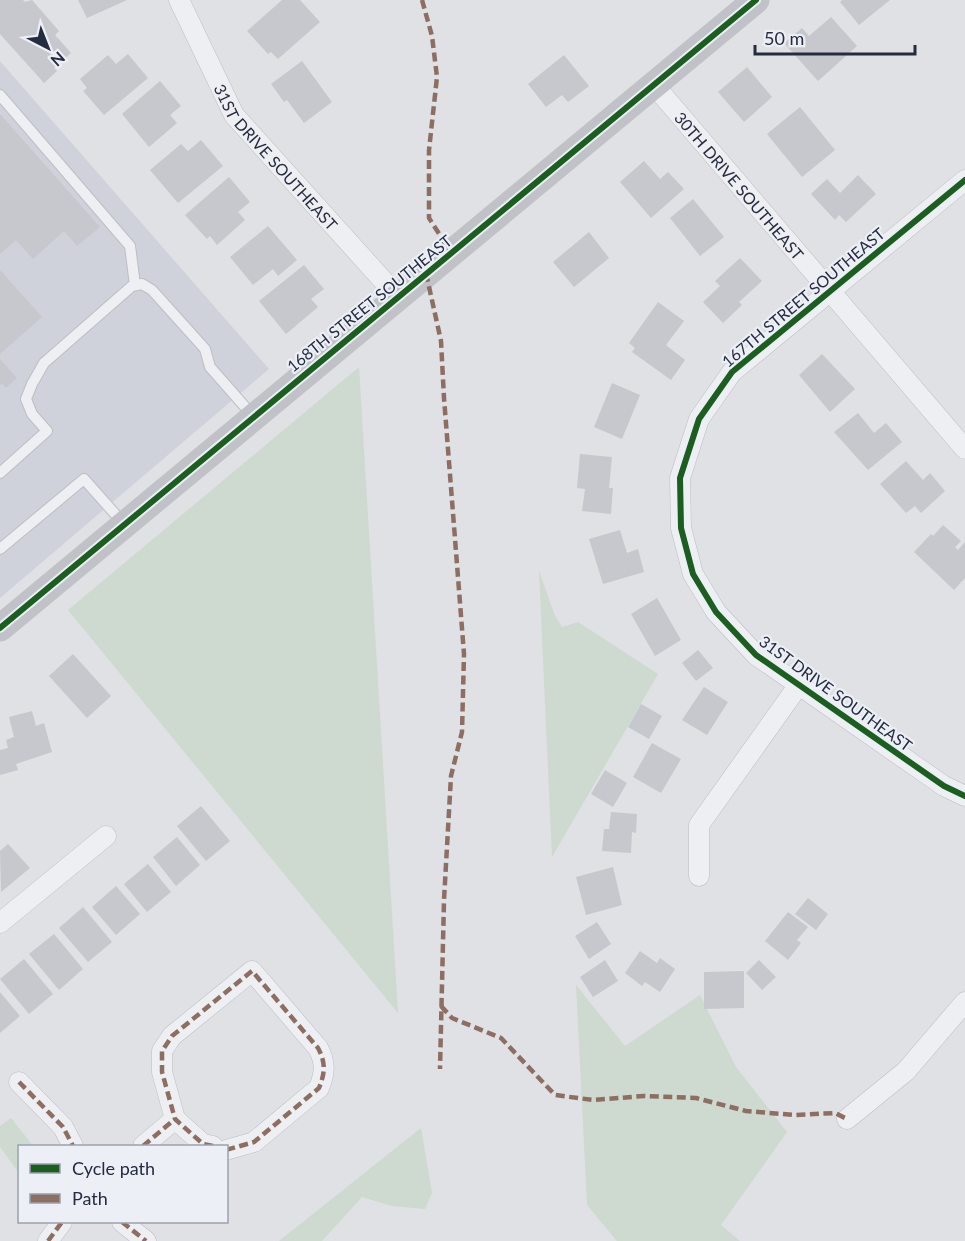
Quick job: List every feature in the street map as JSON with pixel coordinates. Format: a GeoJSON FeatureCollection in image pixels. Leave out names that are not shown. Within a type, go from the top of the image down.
{"type":"FeatureCollection","features":[{"type":"Feature","properties":{"kind":"street","name":"31ST DRIVE SOUTHEAST"},"geometry":{"type":"LineString","coordinates":[[178,0],[234,115],[398,297]]}},
{"type":"Feature","properties":{"kind":"street","name":"168TH STREET SOUTHEAST"},"geometry":{"type":"LineString","coordinates":[[0,628],[756,0]]}},
{"type":"Feature","properties":{"kind":"street","name":"30TH DRIVE SOUTHEAST"},"geometry":{"type":"LineString","coordinates":[[654,85],[965,449]]}},
{"type":"Feature","properties":{"kind":"street","name":"167TH STREET SOUTHEAST"},"geometry":{"type":"LineString","coordinates":[[681,528],[680,478],[699,419],[732,372],[965,180]]}},
{"type":"Feature","properties":{"kind":"street","name":"31ST DRIVE SOUTHEAST"},"geometry":{"type":"LineString","coordinates":[[681,528],[693,574],[716,612],[756,655],[944,786],[965,796]]}},
{"type":"Feature","properties":{"kind":"street"},"geometry":{"type":"LineString","coordinates":[[699,876],[699,825],[798,686]]}},
{"type":"Feature","properties":{"kind":"street"},"geometry":{"type":"LineString","coordinates":[[0,923],[106,836]]}},
{"type":"Feature","properties":{"kind":"street"},"geometry":{"type":"LineString","coordinates":[[210,1145],[203,1143],[174,1119],[162,1072],[162,1051],[172,1036],[252,971],[318,1048],[324,1060],[324,1076],[319,1088],[254,1142],[228,1149]]}},
{"type":"Feature","properties":{"kind":"street"},"geometry":{"type":"LineString","coordinates":[[847,1119],[906,1071],[965,1002]]}},
{"type":"Feature","properties":{"kind":"street"},"geometry":{"type":"LineString","coordinates":[[20,1083],[63,1127],[72,1145]]}},
{"type":"Feature","properties":{"kind":"street"},"geometry":{"type":"LineString","coordinates":[[144,1145],[174,1119]]}},
{"type":"Feature","properties":{"kind":"street"},"geometry":{"type":"LineString","coordinates":[[48,1241],[61,1223]]}},
{"type":"Feature","properties":{"kind":"street"},"geometry":{"type":"LineString","coordinates":[[124,1223],[146,1241]]}},
{"type":"Feature","properties":{"kind":"lane"},"geometry":{"type":"LineString","coordinates":[[0,95],[130,246],[135,285]]}},
{"type":"Feature","properties":{"kind":"lane"},"geometry":{"type":"LineString","coordinates":[[0,473],[47,431],[32,414],[26,399],[44,363],[122,293],[135,285],[142,284],[152,290],[205,349],[210,367],[253,416]]}},
{"type":"Feature","properties":{"kind":"lane"},"geometry":{"type":"LineString","coordinates":[[0,549],[84,479],[124,524]]}},
{"type":"Feature","properties":{"kind":"shaded area"},"geometry":{"type":"Polygon","coordinates":[[[0,61],[269,369],[0,598],[0,61]]]}},
{"type":"Feature","properties":{"kind":"shaded area"},"geometry":{"type":"Polygon","coordinates":[[[359,367],[398,1013],[68,610],[359,367]]]}},
{"type":"Feature","properties":{"kind":"shaded area"},"geometry":{"type":"Polygon","coordinates":[[[539,571],[555,616],[562,627],[578,622],[658,674],[552,857],[539,571]]]}},
{"type":"Feature","properties":{"kind":"shaded area"},"geometry":{"type":"Polygon","coordinates":[[[576,985],[625,1046],[700,995],[736,1067],[787,1132],[721,1225],[740,1241],[617,1241],[587,1205],[576,985]]]}},
{"type":"Feature","properties":{"kind":"shaded area"},"geometry":{"type":"Polygon","coordinates":[[[11,1118],[32,1145],[18,1145],[18,1172],[0,1147],[0,1126],[11,1118]]]}},
{"type":"Feature","properties":{"kind":"shaded area"},"geometry":{"type":"Polygon","coordinates":[[[421,1128],[432,1193],[425,1209],[392,1206],[362,1197],[322,1241],[279,1241],[421,1128]]]}},
{"type":"Feature","properties":{"kind":"building"},"geometry":{"type":"Polygon","coordinates":[[[0,0],[23,0],[25,2],[32,0],[59,31],[55,35],[71,53],[54,68],[57,71],[44,83],[0,34],[0,0]]]}},
{"type":"Feature","properties":{"kind":"building"},"geometry":{"type":"Polygon","coordinates":[[[78,0],[127,0],[87,18],[78,0]]]}},
{"type":"Feature","properties":{"kind":"building"},"geometry":{"type":"Polygon","coordinates":[[[282,0],[300,0],[320,22],[278,59],[271,52],[268,54],[247,31],[282,0]]]}},
{"type":"Feature","properties":{"kind":"building"},"geometry":{"type":"Polygon","coordinates":[[[842,0],[890,0],[859,25],[840,2],[842,0]]]}},
{"type":"Feature","properties":{"kind":"building"},"geometry":{"type":"Polygon","coordinates":[[[831,17],[857,46],[818,81],[784,43],[802,28],[809,36],[831,17]]]}},
{"type":"Feature","properties":{"kind":"building"},"geometry":{"type":"Polygon","coordinates":[[[128,54],[148,78],[104,115],[83,91],[87,88],[80,79],[108,55],[116,64],[128,54]]]}},
{"type":"Feature","properties":{"kind":"building"},"geometry":{"type":"Polygon","coordinates":[[[564,55],[589,86],[568,102],[562,95],[546,107],[528,84],[564,55]]]}},
{"type":"Feature","properties":{"kind":"building"},"geometry":{"type":"Polygon","coordinates":[[[302,61],[332,102],[304,123],[287,100],[284,102],[271,84],[302,61]]]}},
{"type":"Feature","properties":{"kind":"building"},"geometry":{"type":"Polygon","coordinates":[[[747,67],[772,97],[744,122],[718,92],[747,67]]]}},
{"type":"Feature","properties":{"kind":"building"},"geometry":{"type":"Polygon","coordinates":[[[160,81],[181,106],[170,115],[177,123],[149,147],[122,114],[160,81]]]}},
{"type":"Feature","properties":{"kind":"building"},"geometry":{"type":"Polygon","coordinates":[[[800,107],[835,150],[802,177],[767,134],[800,107]]]}},
{"type":"Feature","properties":{"kind":"building"},"geometry":{"type":"Polygon","coordinates":[[[0,114],[100,227],[77,246],[64,231],[33,259],[16,240],[0,254],[0,114]]]}},
{"type":"Feature","properties":{"kind":"building"},"geometry":{"type":"Polygon","coordinates":[[[201,140],[223,166],[178,203],[150,170],[181,144],[188,151],[201,140]]]}},
{"type":"Feature","properties":{"kind":"building"},"geometry":{"type":"Polygon","coordinates":[[[644,161],[660,179],[668,172],[684,189],[651,218],[620,182],[644,161]]]}},
{"type":"Feature","properties":{"kind":"building"},"geometry":{"type":"Polygon","coordinates":[[[858,175],[876,194],[846,222],[839,215],[835,220],[811,194],[827,179],[840,193],[858,175]]]}},
{"type":"Feature","properties":{"kind":"building"},"geometry":{"type":"Polygon","coordinates":[[[229,177],[250,202],[238,212],[245,220],[217,245],[210,236],[207,239],[185,215],[229,177]]]}},
{"type":"Feature","properties":{"kind":"building"},"geometry":{"type":"Polygon","coordinates":[[[693,199],[724,237],[700,256],[670,218],[693,199]]]}},
{"type":"Feature","properties":{"kind":"building"},"geometry":{"type":"Polygon","coordinates":[[[268,226],[297,260],[278,276],[273,269],[253,285],[230,257],[268,226]]]}},
{"type":"Feature","properties":{"kind":"building"},"geometry":{"type":"Polygon","coordinates":[[[589,232],[609,258],[574,287],[553,262],[589,232]]]}},
{"type":"Feature","properties":{"kind":"building"},"geometry":{"type":"Polygon","coordinates":[[[740,258],[762,281],[739,302],[742,305],[723,323],[703,302],[720,286],[715,281],[740,258]]]}},
{"type":"Feature","properties":{"kind":"building"},"geometry":{"type":"Polygon","coordinates":[[[304,265],[324,289],[311,299],[318,307],[286,334],[259,301],[304,265]]]}},
{"type":"Feature","properties":{"kind":"building"},"geometry":{"type":"Polygon","coordinates":[[[0,270],[42,317],[0,354],[0,270]]]}},
{"type":"Feature","properties":{"kind":"building"},"geometry":{"type":"Polygon","coordinates":[[[658,302],[684,321],[666,345],[685,360],[671,380],[632,352],[635,348],[629,343],[658,302]]]}},
{"type":"Feature","properties":{"kind":"building"},"geometry":{"type":"Polygon","coordinates":[[[822,354],[855,389],[830,412],[799,375],[822,354]]]}},
{"type":"Feature","properties":{"kind":"building"},"geometry":{"type":"Polygon","coordinates":[[[0,359],[17,378],[6,388],[2,383],[0,385],[0,359]]]}},
{"type":"Feature","properties":{"kind":"building"},"geometry":{"type":"Polygon","coordinates":[[[612,383],[640,395],[622,439],[594,427],[612,383]]]}},
{"type":"Feature","properties":{"kind":"building"},"geometry":{"type":"Polygon","coordinates":[[[858,413],[874,433],[886,423],[902,442],[868,470],[834,432],[858,413]]]}},
{"type":"Feature","properties":{"kind":"building"},"geometry":{"type":"Polygon","coordinates":[[[580,454],[612,457],[609,488],[613,488],[611,514],[582,511],[585,489],[577,488],[580,454]]]}},
{"type":"Feature","properties":{"kind":"building"},"geometry":{"type":"Polygon","coordinates":[[[906,461],[923,480],[930,473],[945,491],[921,513],[915,506],[906,513],[880,484],[906,461]]]}},
{"type":"Feature","properties":{"kind":"building"},"geometry":{"type":"Polygon","coordinates":[[[943,525],[961,541],[955,547],[958,550],[965,542],[965,578],[954,590],[914,552],[943,525]]]}},
{"type":"Feature","properties":{"kind":"building"},"geometry":{"type":"Polygon","coordinates":[[[620,530],[627,553],[638,549],[644,572],[603,584],[589,539],[620,530]]]}},
{"type":"Feature","properties":{"kind":"building"},"geometry":{"type":"Polygon","coordinates":[[[657,598],[681,640],[655,656],[631,614],[657,598]]]}},
{"type":"Feature","properties":{"kind":"building"},"geometry":{"type":"Polygon","coordinates":[[[698,650],[713,668],[696,681],[682,663],[698,650]]]}},
{"type":"Feature","properties":{"kind":"building"},"geometry":{"type":"Polygon","coordinates":[[[73,654],[111,696],[87,718],[49,676],[73,654]]]}},
{"type":"Feature","properties":{"kind":"building"},"geometry":{"type":"Polygon","coordinates":[[[704,687],[728,702],[707,735],[682,720],[704,687]]]}},
{"type":"Feature","properties":{"kind":"building"},"geometry":{"type":"Polygon","coordinates":[[[641,704],[662,716],[649,739],[628,727],[641,704]]]}},
{"type":"Feature","properties":{"kind":"building"},"geometry":{"type":"Polygon","coordinates":[[[32,711],[36,726],[44,723],[52,752],[16,764],[18,770],[0,775],[0,750],[8,748],[6,740],[14,737],[9,717],[32,711]]]}},
{"type":"Feature","properties":{"kind":"building"},"geometry":{"type":"Polygon","coordinates":[[[652,743],[681,759],[661,793],[633,777],[652,743]]]}},
{"type":"Feature","properties":{"kind":"building"},"geometry":{"type":"Polygon","coordinates":[[[605,770],[627,783],[613,807],[591,794],[605,770]]]}},
{"type":"Feature","properties":{"kind":"building"},"geometry":{"type":"Polygon","coordinates":[[[201,806],[230,841],[206,861],[177,826],[201,806]]]}},
{"type":"Feature","properties":{"kind":"building"},"geometry":{"type":"Polygon","coordinates":[[[611,812],[637,814],[636,833],[632,832],[631,853],[602,851],[604,829],[609,829],[611,812]]]}},
{"type":"Feature","properties":{"kind":"building"},"geometry":{"type":"Polygon","coordinates":[[[177,837],[200,865],[176,886],[153,857],[177,837]]]}},
{"type":"Feature","properties":{"kind":"building"},"geometry":{"type":"Polygon","coordinates":[[[8,844],[30,868],[1,892],[0,851],[8,844]]]}},
{"type":"Feature","properties":{"kind":"building"},"geometry":{"type":"Polygon","coordinates":[[[148,864],[171,892],[147,912],[124,884],[148,864]]]}},
{"type":"Feature","properties":{"kind":"building"},"geometry":{"type":"Polygon","coordinates":[[[613,867],[622,905],[586,915],[576,877],[613,867]]]}},
{"type":"Feature","properties":{"kind":"building"},"geometry":{"type":"Polygon","coordinates":[[[116,886],[140,914],[116,935],[92,907],[116,886]]]}},
{"type":"Feature","properties":{"kind":"building"},"geometry":{"type":"Polygon","coordinates":[[[808,898],[828,914],[816,930],[795,914],[808,898]]]}},
{"type":"Feature","properties":{"kind":"building"},"geometry":{"type":"Polygon","coordinates":[[[83,907],[112,942],[88,962],[59,928],[83,907]]]}},
{"type":"Feature","properties":{"kind":"building"},"geometry":{"type":"Polygon","coordinates":[[[788,912],[808,927],[797,940],[801,943],[788,960],[765,941],[788,912]]]}},
{"type":"Feature","properties":{"kind":"building"},"geometry":{"type":"Polygon","coordinates":[[[597,922],[611,944],[589,959],[575,936],[597,922]]]}},
{"type":"Feature","properties":{"kind":"building"},"geometry":{"type":"Polygon","coordinates":[[[54,934],[83,969],[59,990],[29,954],[54,934]]]}},
{"type":"Feature","properties":{"kind":"building"},"geometry":{"type":"Polygon","coordinates":[[[640,951],[657,963],[660,958],[675,969],[660,992],[645,982],[642,986],[625,973],[640,951]]]}},
{"type":"Feature","properties":{"kind":"building"},"geometry":{"type":"Polygon","coordinates":[[[24,959],[53,994],[29,1014],[0,979],[24,959]]]}},
{"type":"Feature","properties":{"kind":"building"},"geometry":{"type":"Polygon","coordinates":[[[605,960],[618,981],[593,997],[580,977],[605,960]]]}},
{"type":"Feature","properties":{"kind":"building"},"geometry":{"type":"Polygon","coordinates":[[[759,960],[776,977],[762,990],[746,973],[759,960]]]}},
{"type":"Feature","properties":{"kind":"building"},"geometry":{"type":"Polygon","coordinates":[[[744,971],[744,1008],[704,1009],[704,972],[744,971]]]}},
{"type":"Feature","properties":{"kind":"building"},"geometry":{"type":"Polygon","coordinates":[[[0,992],[20,1016],[0,1033],[0,992]]]}},
{"type":"Feature","properties":{"kind":"marked path"},"geometry":{"type":"LineString","coordinates":[[422,0],[432,36],[437,77],[429,150],[429,218],[452,254]]}},
{"type":"Feature","properties":{"kind":"marked path"},"geometry":{"type":"LineString","coordinates":[[426,273],[441,341],[464,654],[462,732],[451,776],[444,900],[440,1069]]}},
{"type":"Feature","properties":{"kind":"marked path"},"geometry":{"type":"LineString","coordinates":[[208,1145],[203,1144],[175,1119],[162,1072],[162,1051],[172,1036],[252,971],[318,1048],[322,1058],[323,1073],[319,1088],[254,1142],[228,1149]]}},
{"type":"Feature","properties":{"kind":"marked path"},"geometry":{"type":"LineString","coordinates":[[441,1006],[452,1018],[501,1038],[555,1095],[593,1100],[644,1096],[696,1098],[746,1111],[794,1115],[835,1113],[847,1119]]}},
{"type":"Feature","properties":{"kind":"marked path"},"geometry":{"type":"LineString","coordinates":[[19,1082],[63,1127],[72,1145]]}},
{"type":"Feature","properties":{"kind":"marked path"},"geometry":{"type":"LineString","coordinates":[[144,1145],[175,1119]]}},
{"type":"Feature","properties":{"kind":"marked path"},"geometry":{"type":"LineString","coordinates":[[48,1241],[61,1223]]}},
{"type":"Feature","properties":{"kind":"marked path"},"geometry":{"type":"LineString","coordinates":[[123,1223],[146,1241]]}},
{"type":"Feature","properties":{"kind":"cycle path"},"geometry":{"type":"LineString","coordinates":[[0,628],[756,0]]}},
{"type":"Feature","properties":{"kind":"cycle path"},"geometry":{"type":"LineString","coordinates":[[965,180],[732,372],[699,419],[680,478],[681,528],[693,574],[716,612],[756,655],[944,786],[965,796]]}}]}
